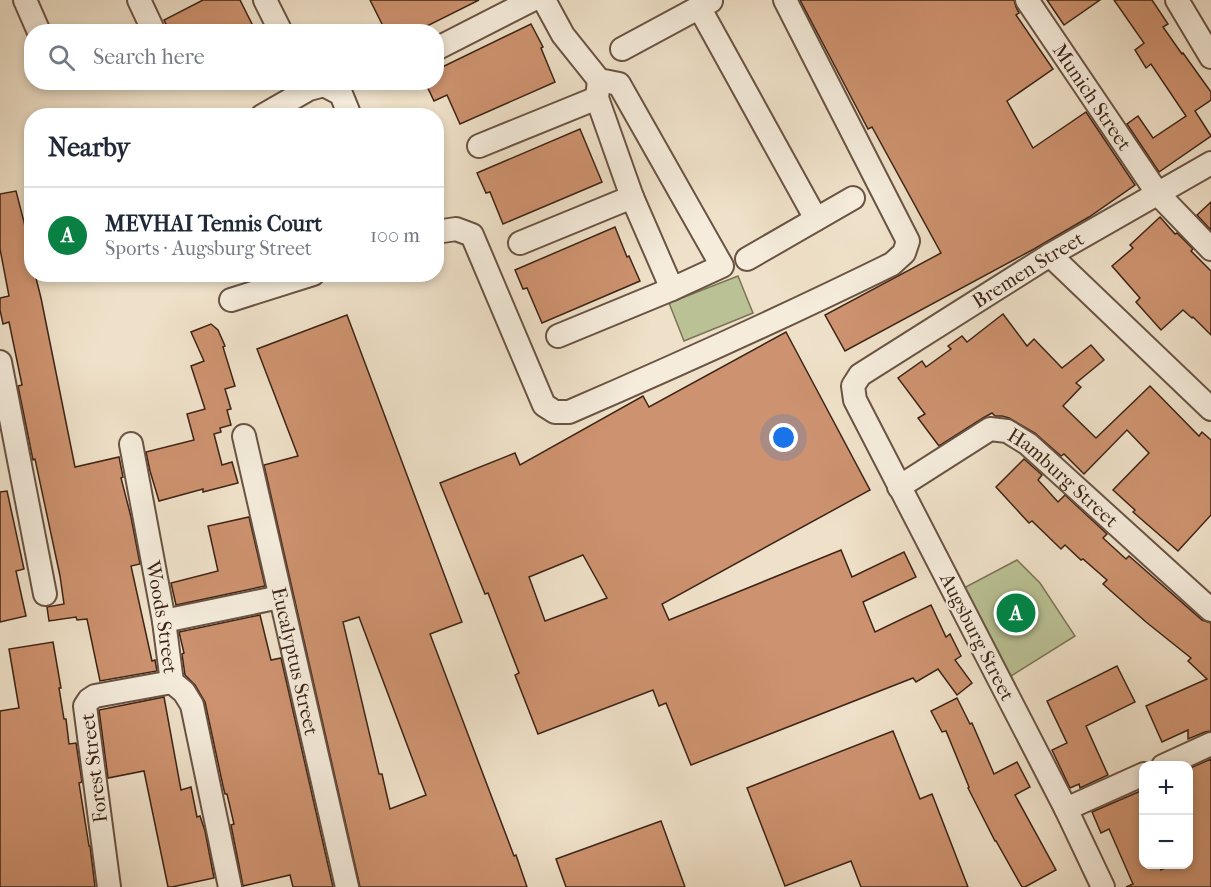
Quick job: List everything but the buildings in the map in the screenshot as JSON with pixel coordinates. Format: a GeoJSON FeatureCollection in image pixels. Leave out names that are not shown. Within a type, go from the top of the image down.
{"type":"FeatureCollection","features":[{"type":"Feature","properties":{"kind":"street"},"geometry":{"type":"LineString","coordinates":[[25,0],[36,24]]}},
{"type":"Feature","properties":{"kind":"street"},"geometry":{"type":"LineString","coordinates":[[139,0],[150,24]]}},
{"type":"Feature","properties":{"kind":"street"},"geometry":{"type":"LineString","coordinates":[[265,0],[277,24]]}},
{"type":"Feature","properties":{"kind":"street"},"geometry":{"type":"LineString","coordinates":[[444,45],[532,0]]}},
{"type":"Feature","properties":{"kind":"street"},"geometry":{"type":"LineString","coordinates":[[544,0],[563,35],[598,89],[632,197],[672,289]]}},
{"type":"Feature","properties":{"kind":"street"},"geometry":{"type":"LineString","coordinates":[[444,231],[456,229],[472,235],[544,405],[555,412],[569,412],[657,374],[892,264],[904,253],[908,241],[785,0]]}},
{"type":"Feature","properties":{"kind":"street","name":"Munich Street"},"geometry":{"type":"LineString","coordinates":[[1027,0],[1158,194],[1211,249]]}},
{"type":"Feature","properties":{"kind":"street"},"geometry":{"type":"LineString","coordinates":[[1177,0],[1211,57]]}},
{"type":"Feature","properties":{"kind":"street"},"geometry":{"type":"LineString","coordinates":[[622,49],[706,4],[816,219]]}},
{"type":"Feature","properties":{"kind":"street"},"geometry":{"type":"LineString","coordinates":[[478,146],[598,89],[619,84],[722,266],[558,336]]}},
{"type":"Feature","properties":{"kind":"street"},"geometry":{"type":"LineString","coordinates":[[274,108],[301,90]]}},
{"type":"Feature","properties":{"kind":"street"},"geometry":{"type":"LineString","coordinates":[[333,90],[341,94],[347,108]]}},
{"type":"Feature","properties":{"kind":"street","name":"Bremen Street"},"geometry":{"type":"LineString","coordinates":[[853,386],[860,375],[1050,255],[1211,163]]}},
{"type":"Feature","properties":{"kind":"street"},"geometry":{"type":"LineString","coordinates":[[520,243],[632,197]]}},
{"type":"Feature","properties":{"kind":"street"},"geometry":{"type":"LineString","coordinates":[[747,259],[853,198]]}},
{"type":"Feature","properties":{"kind":"street"},"geometry":{"type":"LineString","coordinates":[[1050,255],[1211,409]]}},
{"type":"Feature","properties":{"kind":"street"},"geometry":{"type":"LineString","coordinates":[[231,300],[288,282]]}},
{"type":"Feature","properties":{"kind":"street"},"geometry":{"type":"LineString","coordinates":[[0,362],[45,594]]}},
{"type":"Feature","properties":{"kind":"street","name":"Augsburg Street"},"geometry":{"type":"LineString","coordinates":[[853,386],[855,400],[1066,809],[1103,887]]}},
{"type":"Feature","properties":{"kind":"street","name":"Hamburg Street"},"geometry":{"type":"LineString","coordinates":[[899,487],[990,429],[1007,431],[1028,444],[1211,610]]}},
{"type":"Feature","properties":{"kind":"street","name":"Eucalyptus Street"},"geometry":{"type":"LineString","coordinates":[[244,436],[347,887]]}},
{"type":"Feature","properties":{"kind":"street","name":"Woods Street"},"geometry":{"type":"LineString","coordinates":[[131,444],[164,621],[172,682],[192,705],[230,887]]}},
{"type":"Feature","properties":{"kind":"street"},"geometry":{"type":"LineString","coordinates":[[164,621],[280,597]]}},
{"type":"Feature","properties":{"kind":"street","name":"Forest Street"},"geometry":{"type":"LineString","coordinates":[[109,887],[85,706],[95,696],[172,682]]}},
{"type":"Feature","properties":{"kind":"street"},"geometry":{"type":"LineString","coordinates":[[1172,761],[1211,744]]}},
{"type":"Feature","properties":{"kind":"street"},"geometry":{"type":"LineString","coordinates":[[1066,809],[1139,776]]}},
{"type":"Feature","properties":{"kind":"green space"},"geometry":{"type":"Polygon","coordinates":[[[738,276],[753,313],[684,341],[669,303],[738,276]]]}},
{"type":"Feature","properties":{"kind":"green space"},"geometry":{"type":"Polygon","coordinates":[[[1017,560],[1040,583],[1075,636],[1008,678],[960,590],[1017,560]]]}},
{"type":"Feature","properties":{"kind":"place","name":"MEVHAI Tennis Court"},"geometry":{"type":"Point","coordinates":[1016,613]}}]}
